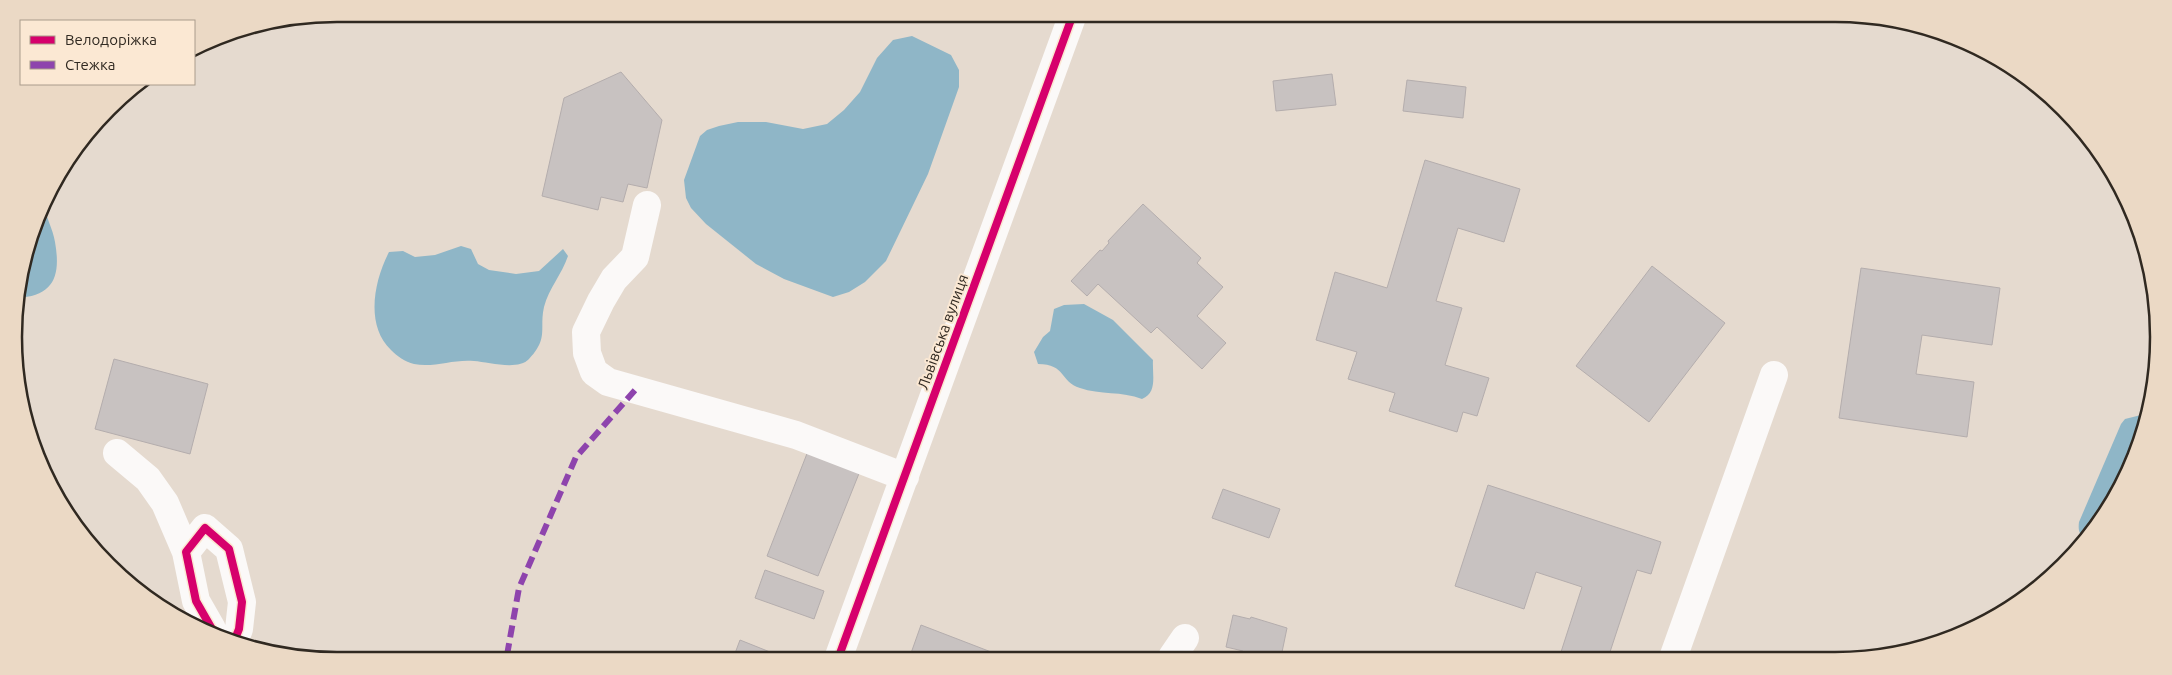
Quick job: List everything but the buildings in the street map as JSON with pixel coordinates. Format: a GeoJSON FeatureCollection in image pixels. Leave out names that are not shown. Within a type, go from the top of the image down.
{"type":"FeatureCollection","features":[{"type":"Feature","properties":{"kind":"street","name":"Львівська вулиця"},"geometry":{"type":"LineString","coordinates":[[840,652],[1070,23]]}},
{"type":"Feature","properties":{"kind":"street"},"geometry":{"type":"LineString","coordinates":[[647,205],[635,256],[614,279],[586,332],[587,353],[594,372],[608,382],[796,435],[905,477]]}},
{"type":"Feature","properties":{"kind":"street"},"geometry":{"type":"LineString","coordinates":[[1675,652],[1774,375]]}},
{"type":"Feature","properties":{"kind":"street"},"geometry":{"type":"LineString","coordinates":[[117,453],[148,479],[165,503],[186,552],[196,601],[210,626]]}},
{"type":"Feature","properties":{"kind":"street"},"geometry":{"type":"LineString","coordinates":[[186,552],[205,528],[229,549],[242,602],[239,629],[236,636]]}},
{"type":"Feature","properties":{"kind":"water"},"geometry":{"type":"Polygon","coordinates":[[[912,36],[951,55],[959,70],[959,87],[928,174],[886,261],[865,282],[849,292],[833,297],[784,279],[756,264],[706,224],[691,208],[686,198],[684,180],[700,136],[707,130],[738,122],[766,122],[803,129],[827,124],[844,110],[860,92],[877,58],[893,40],[912,36]]]}},
{"type":"Feature","properties":{"kind":"water"},"geometry":{"type":"Polygon","coordinates":[[[47,216],[55,242],[57,265],[52,282],[47,288],[25,297],[33,256],[47,216]]]}},
{"type":"Feature","properties":{"kind":"water"},"geometry":{"type":"Polygon","coordinates":[[[461,246],[471,249],[478,264],[489,270],[516,274],[539,271],[563,249],[568,256],[546,300],[539,345],[524,363],[510,365],[459,361],[429,365],[414,364],[399,357],[383,340],[375,316],[375,302],[379,276],[389,252],[403,251],[415,257],[435,255],[461,246]]]}},
{"type":"Feature","properties":{"kind":"water"},"geometry":{"type":"Polygon","coordinates":[[[1084,304],[1113,320],[1153,360],[1152,388],[1147,396],[1142,399],[1080,388],[1069,382],[1054,367],[1038,364],[1034,352],[1043,337],[1050,331],[1054,309],[1064,305],[1084,304]]]}},
{"type":"Feature","properties":{"kind":"water"},"geometry":{"type":"Polygon","coordinates":[[[2140,415],[2126,458],[2117,477],[2096,513],[2080,534],[2079,522],[2121,424],[2125,419],[2140,415]]]}},
{"type":"Feature","properties":{"kind":"marked path"},"geometry":{"type":"LineString","coordinates":[[508,652],[519,588],[576,457],[636,389]]}},
{"type":"Feature","properties":{"kind":"cycle path"},"geometry":{"type":"LineString","coordinates":[[840,652],[1070,23]]}},
{"type":"Feature","properties":{"kind":"cycle path"},"geometry":{"type":"LineString","coordinates":[[210,626],[196,601],[186,552],[205,528],[229,549],[242,602],[239,629],[236,636]]}}]}
